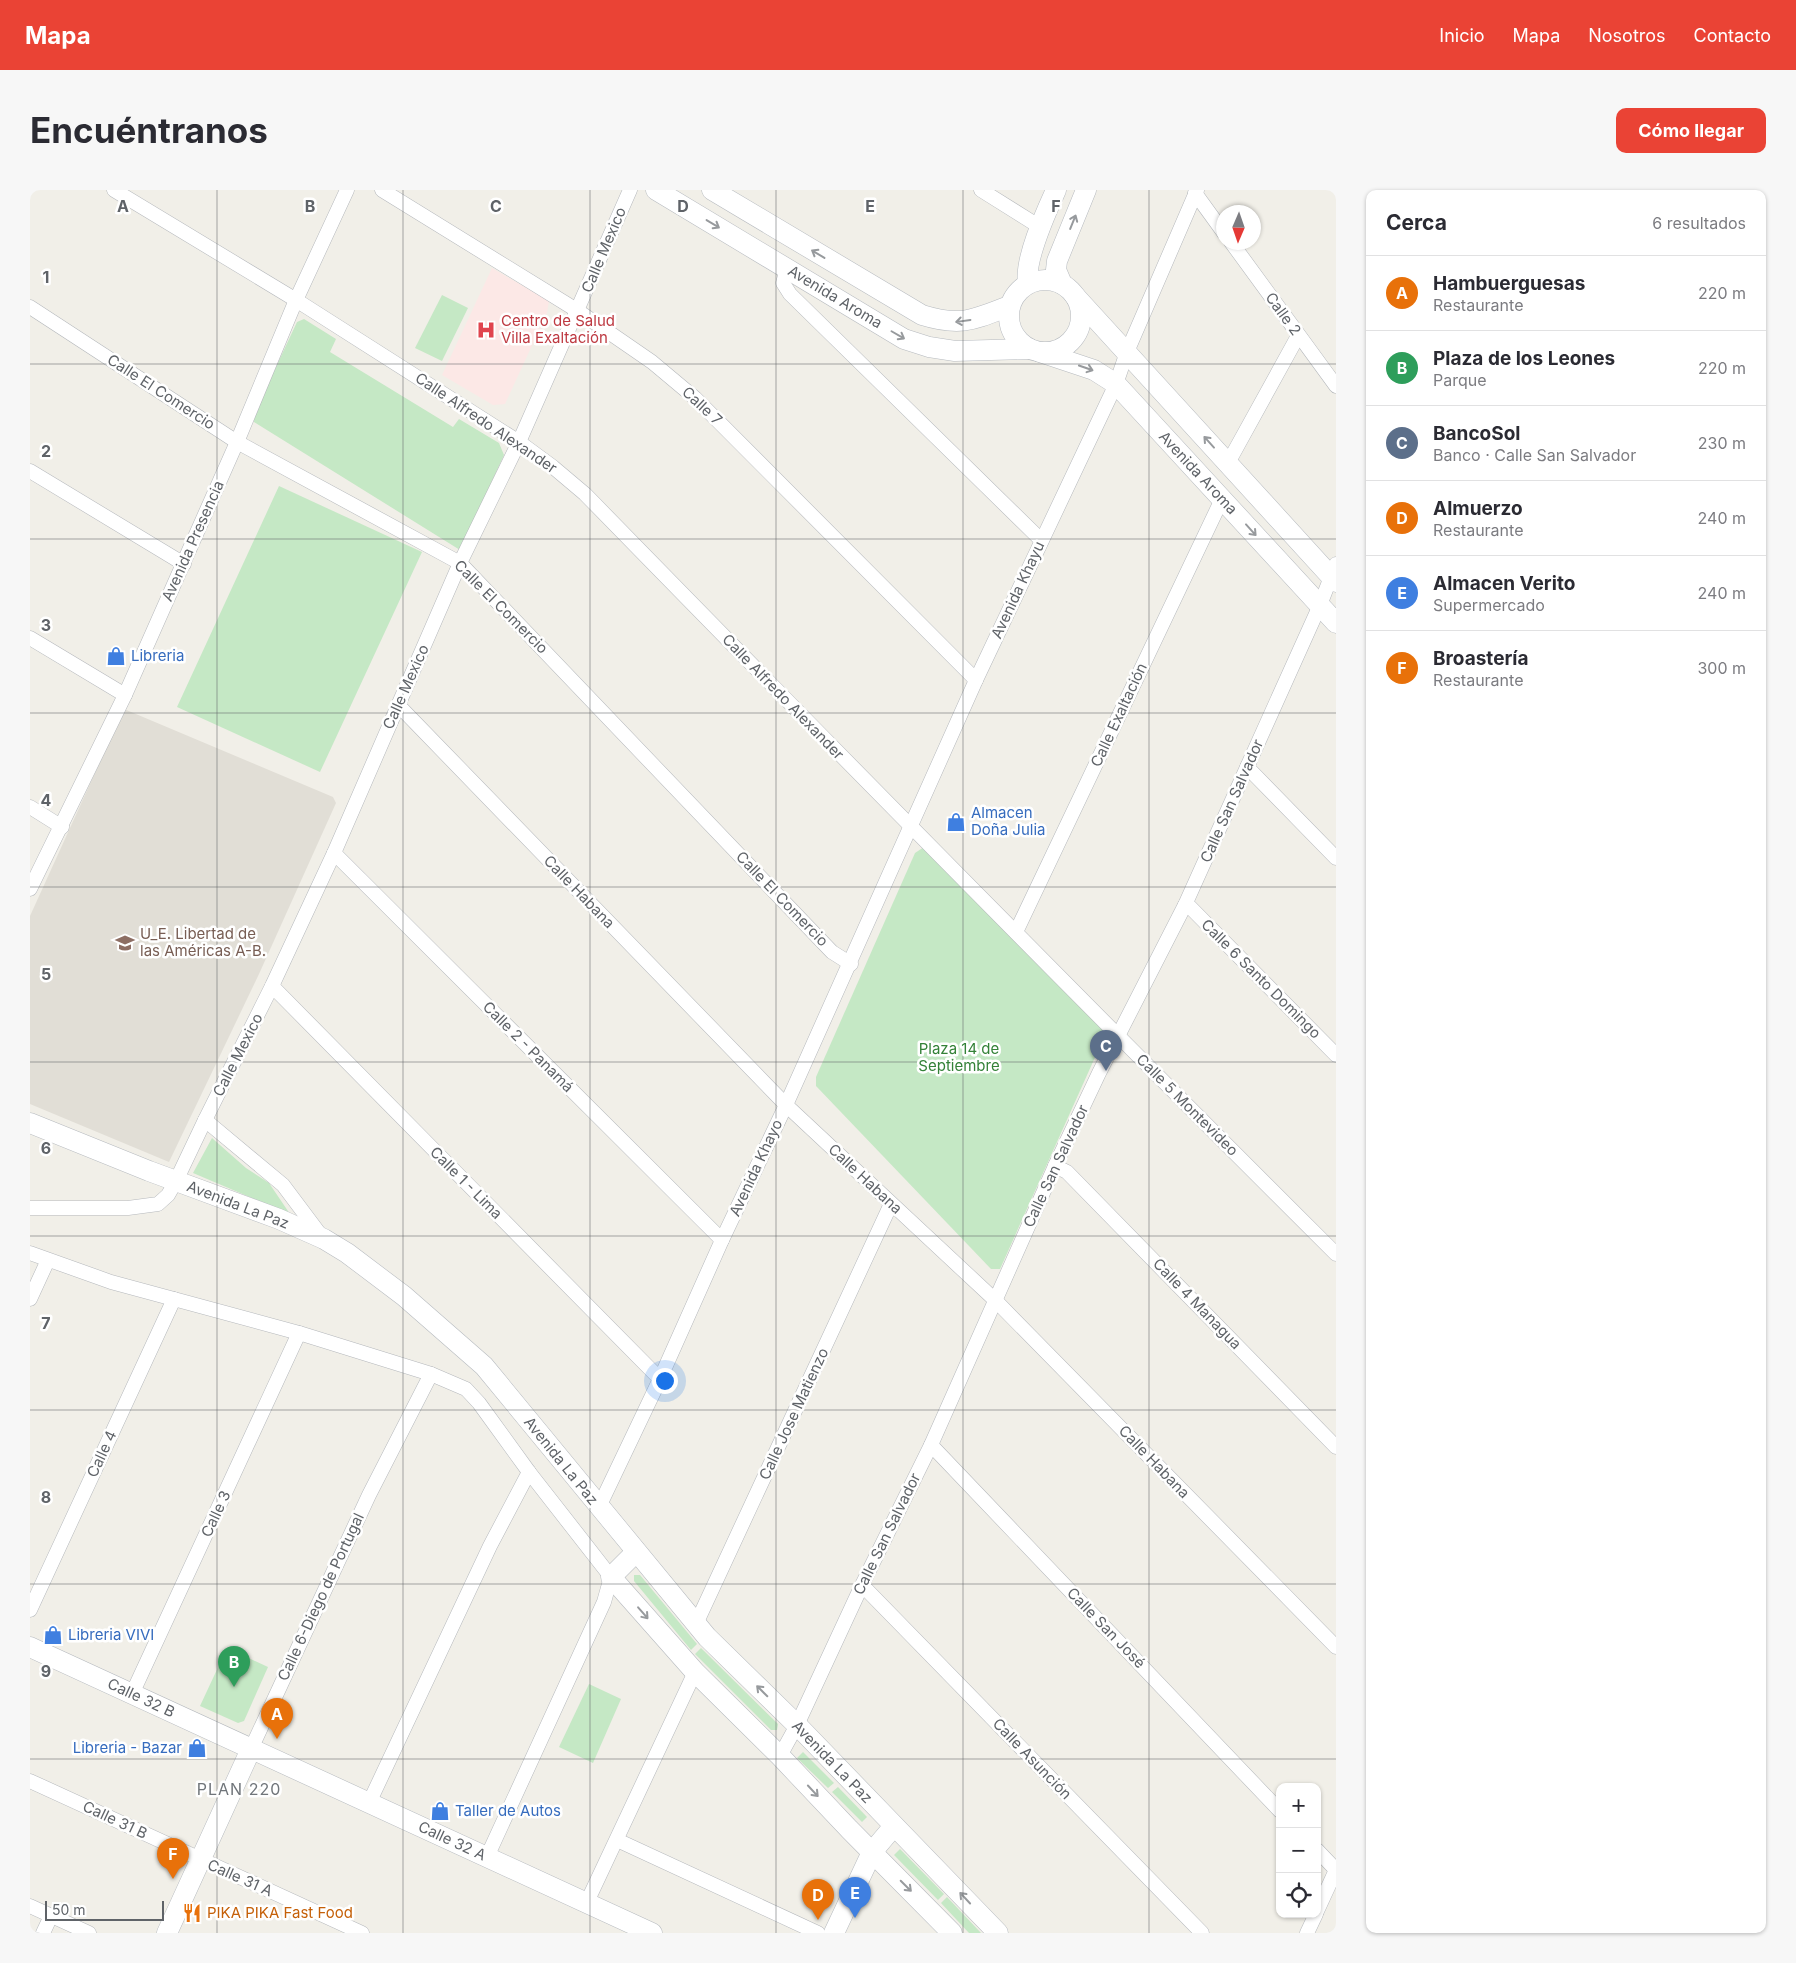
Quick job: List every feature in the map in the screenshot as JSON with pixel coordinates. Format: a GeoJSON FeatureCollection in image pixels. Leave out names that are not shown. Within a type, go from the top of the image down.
{"type":"FeatureCollection","features":[{"type":"Feature","properties":{"kind":"street","name":"Calle Alfredo Alexander"},"geometry":{"type":"LineString","coordinates":[[114,190],[296,300],[519,442],[553,466],[585,494],[911,829]]}},
{"type":"Feature","properties":{"kind":"street","name":"Avenida Presencia"},"geometry":{"type":"LineString","coordinates":[[30,889],[125,696],[237,442],[296,300],[347,190]]}},
{"type":"Feature","properties":{"kind":"street","name":"Calle 7"},"geometry":{"type":"LineString","coordinates":[[382,190],[578,311],[652,362],[695,398],[976,680]]}},
{"type":"Feature","properties":{"kind":"street","name":"Calle Mexico"},"geometry":{"type":"LineString","coordinates":[[30,1208],[128,1208],[158,1204],[168,1195],[272,986],[334,853],[460,563],[519,442],[630,190]]}},
{"type":"Feature","properties":{"kind":"street","name":"Avenida Aroma"},"geometry":{"type":"LineString","coordinates":[[656,190],[904,338],[929,347],[955,350],[1035,351],[1094,370],[1116,384],[1336,623]]}},
{"type":"Feature","properties":{"kind":"street","name":"Avenida Aroma"},"geometry":{"type":"LineString","coordinates":[[712,190],[922,315],[949,322],[965,322],[1009,306]]}},
{"type":"Feature","properties":{"kind":"street"},"geometry":{"type":"LineString","coordinates":[[981,190],[1062,250]]}},
{"type":"Feature","properties":{"kind":"street"},"geometry":{"type":"LineString","coordinates":[[1028,283],[1028,270],[1038,233],[1056,190]]}},
{"type":"Feature","properties":{"kind":"street"},"geometry":{"type":"LineString","coordinates":[[1069,290],[1051,280],[1039,280],[1028,283],[1016,293],[1009,306],[1009,327],[1021,344],[1035,351],[1052,352],[1063,348],[1072,340],[1078,330],[1081,318],[1080,307],[1069,290],[1056,270],[1057,261],[1086,190]]}},
{"type":"Feature","properties":{"kind":"street"},"geometry":{"type":"LineString","coordinates":[[1196,192],[1216,221]]}},
{"type":"Feature","properties":{"kind":"street","name":"Avenida Khayu"},"geometry":{"type":"LineString","coordinates":[[911,829],[976,680],[1116,384],[1126,352],[1196,192]]}},
{"type":"Feature","properties":{"kind":"street","name":"Calle 2"},"geometry":{"type":"LineString","coordinates":[[1237,250],[1298,336],[1334,377]]}},
{"type":"Feature","properties":{"kind":"street"},"geometry":{"type":"LineString","coordinates":[[787,269],[783,283],[790,294],[1041,540]]}},
{"type":"Feature","properties":{"kind":"street","name":"Avenida Aroma"},"geometry":{"type":"LineString","coordinates":[[1069,290],[1228,463],[1334,574]]}},
{"type":"Feature","properties":{"kind":"street","name":"Calle El Comercio"},"geometry":{"type":"LineString","coordinates":[[30,307],[237,442],[460,563],[832,952],[851,964]]}},
{"type":"Feature","properties":{"kind":"street"},"geometry":{"type":"LineString","coordinates":[[1228,463],[1298,336]]}},
{"type":"Feature","properties":{"kind":"street"},"geometry":{"type":"LineString","coordinates":[[30,471],[184,564]]}},
{"type":"Feature","properties":{"kind":"street","name":"Calle Exaltación"},"geometry":{"type":"LineString","coordinates":[[1016,932],[1222,499]]}},
{"type":"Feature","properties":{"kind":"street","name":"Calle San Salvador"},"geometry":{"type":"LineString","coordinates":[[780,1756],[797,1725],[862,1585],[931,1445],[1055,1166],[1185,904],[1334,574]]}},
{"type":"Feature","properties":{"kind":"street"},"geometry":{"type":"LineString","coordinates":[[30,638],[125,696]]}},
{"type":"Feature","properties":{"kind":"street","name":"Calle Habana"},"geometry":{"type":"LineString","coordinates":[[397,706],[417,724],[786,1105],[995,1300],[1336,1647]]}},
{"type":"Feature","properties":{"kind":"street"},"geometry":{"type":"LineString","coordinates":[[1247,768],[1336,858]]}},
{"type":"Feature","properties":{"kind":"street"},"geometry":{"type":"LineString","coordinates":[[30,807],[62,826]]}},
{"type":"Feature","properties":{"kind":"street","name":"Calle 5 Montevideo"},"geometry":{"type":"LineString","coordinates":[[911,829],[1336,1254]]}},
{"type":"Feature","properties":{"kind":"street","name":"Avenida Khayo"},"geometry":{"type":"LineString","coordinates":[[598,1507],[660,1379],[911,829]]}},
{"type":"Feature","properties":{"kind":"street","name":"Calle 2 - Panamá"},"geometry":{"type":"LineString","coordinates":[[334,853],[722,1240]]}},
{"type":"Feature","properties":{"kind":"street","name":"Calle 6 Santo Domingo"},"geometry":{"type":"LineString","coordinates":[[1185,904],[1336,1055]]}},
{"type":"Feature","properties":{"kind":"street","name":"Calle 1 - Lima"},"geometry":{"type":"LineString","coordinates":[[272,986],[660,1379]]}},
{"type":"Feature","properties":{"kind":"street"},"geometry":{"type":"LineString","coordinates":[[205,1120],[283,1185],[324,1239]]}},
{"type":"Feature","properties":{"kind":"street","name":"Avenida La Paz"},"geometry":{"type":"LineString","coordinates":[[30,1123],[176,1181],[280,1219],[324,1239],[347,1253],[404,1296],[484,1366],[696,1624],[797,1725],[998,1933]]}},
{"type":"Feature","properties":{"kind":"street","name":"Calle 4 Managua"},"geometry":{"type":"LineString","coordinates":[[1055,1166],[1067,1172],[1336,1447]]}},
{"type":"Feature","properties":{"kind":"street","name":"Calle Jose Matienzo"},"geometry":{"type":"LineString","coordinates":[[696,1624],[891,1204]]}},
{"type":"Feature","properties":{"kind":"street","name":"Avenida La Paz"},"geometry":{"type":"LineString","coordinates":[[30,1253],[111,1282],[299,1333],[431,1374],[466,1389],[479,1403],[529,1472],[611,1576],[695,1672],[780,1756],[952,1933]]}},
{"type":"Feature","properties":{"kind":"street"},"geometry":{"type":"LineString","coordinates":[[30,1299],[48,1260]]}},
{"type":"Feature","properties":{"kind":"street","name":"Calle 4"},"geometry":{"type":"LineString","coordinates":[[30,1610],[174,1299]]}},
{"type":"Feature","properties":{"kind":"street","name":"Calle 3"},"geometry":{"type":"LineString","coordinates":[[132,1694],[299,1333]]}},
{"type":"Feature","properties":{"kind":"street","name":"Calle 6-Diego de Portugal"},"geometry":{"type":"LineString","coordinates":[[167,1933],[369,1495],[431,1374]]}},
{"type":"Feature","properties":{"kind":"street","name":"Calle San José"},"geometry":{"type":"LineString","coordinates":[[931,1445],[1276,1807]]}},
{"type":"Feature","properties":{"kind":"street"},"geometry":{"type":"LineString","coordinates":[[369,1803],[490,1546],[529,1472]]}},
{"type":"Feature","properties":{"kind":"street"},"geometry":{"type":"LineString","coordinates":[[487,1857],[604,1602],[611,1576],[636,1552]]}},
{"type":"Feature","properties":{"kind":"street","name":"Calle Asunción"},"geometry":{"type":"LineString","coordinates":[[862,1585],[1202,1933]]}},
{"type":"Feature","properties":{"kind":"street","name":"Calle 32 B"},"geometry":{"type":"LineString","coordinates":[[30,1648],[251,1749]]}},
{"type":"Feature","properties":{"kind":"street"},"geometry":{"type":"LineString","coordinates":[[587,1902],[695,1672]]}},
{"type":"Feature","properties":{"kind":"street","name":"Calle 32 A"},"geometry":{"type":"LineString","coordinates":[[251,1749],[652,1933]]}},
{"type":"Feature","properties":{"kind":"street","name":"Calle 31 B"},"geometry":{"type":"LineString","coordinates":[[30,1781],[201,1860]]}},
{"type":"Feature","properties":{"kind":"street"},"geometry":{"type":"LineString","coordinates":[[834,1933],[872,1852],[894,1826]]}},
{"type":"Feature","properties":{"kind":"street"},"geometry":{"type":"LineString","coordinates":[[617,1840],[818,1933]]}},
{"type":"Feature","properties":{"kind":"street"},"geometry":{"type":"LineString","coordinates":[[1321,1854],[1336,1870],[1321,1904]]}},
{"type":"Feature","properties":{"kind":"street","name":"Calle 31 A"},"geometry":{"type":"LineString","coordinates":[[201,1860],[362,1933]]}},
{"type":"Feature","properties":{"kind":"street"},"geometry":{"type":"LineString","coordinates":[[30,1906],[89,1933]]}},
{"type":"Feature","properties":{"kind":"street"},"geometry":{"type":"LineString","coordinates":[[43,1933],[51,1916]]}},
{"type":"Feature","properties":{"kind":"street"},"geometry":{"type":"LineString","coordinates":[[1307,1933],[1314,1918]]}},
{"type":"Feature","properties":{"kind":"shaded area"},"geometry":{"type":"Polygon","coordinates":[[[492,268],[549,301],[547,313],[505,404],[493,405],[442,375],[492,268]]]}},
{"type":"Feature","properties":{"kind":"shaded area"},"geometry":{"type":"Polygon","coordinates":[[[124,709],[333,797],[336,803],[259,974],[169,1162],[30,1104],[30,916],[124,709]]]}},
{"type":"Feature","properties":{"kind":"green space"},"geometry":{"type":"Polygon","coordinates":[[[442,295],[468,308],[442,361],[415,348],[442,295]]]}},
{"type":"Feature","properties":{"kind":"green space"},"geometry":{"type":"Polygon","coordinates":[[[304,319],[336,339],[330,352],[453,427],[459,419],[499,443],[504,455],[460,550],[254,422],[254,414],[297,322],[304,319]]]}},
{"type":"Feature","properties":{"kind":"green space"},"geometry":{"type":"Polygon","coordinates":[[[279,486],[422,552],[320,772],[177,707],[279,486]]]}},
{"type":"Feature","properties":{"kind":"green space","name":"Plaza 14 de Septiembre"},"geometry":{"type":"Polygon","coordinates":[[[924,847],[1104,1029],[1101,1044],[1000,1269],[991,1269],[816,1086],[816,1077],[915,853],[924,847]]]}},
{"type":"Feature","properties":{"kind":"green space"},"geometry":{"type":"Polygon","coordinates":[[[212,1138],[246,1168],[269,1183],[290,1214],[193,1173],[212,1138]]]}},
{"type":"Feature","properties":{"kind":"green space"},"geometry":{"type":"Polygon","coordinates":[[[634,1575],[640,1575],[697,1644],[691,1650],[634,1581],[634,1575]]]}},
{"type":"Feature","properties":{"kind":"green space"},"geometry":{"type":"Polygon","coordinates":[[[227,1648],[268,1667],[244,1721],[238,1723],[200,1706],[227,1648]]]}},
{"type":"Feature","properties":{"kind":"green space"},"geometry":{"type":"Polygon","coordinates":[[[701,1648],[778,1724],[777,1730],[771,1730],[695,1654],[701,1648]]]}},
{"type":"Feature","properties":{"kind":"green space"},"geometry":{"type":"Polygon","coordinates":[[[589,1684],[621,1699],[593,1763],[559,1747],[589,1684]]]}},
{"type":"Feature","properties":{"kind":"green space"},"geometry":{"type":"Polygon","coordinates":[[[803,1752],[834,1783],[828,1788],[797,1758],[803,1752]]]}},
{"type":"Feature","properties":{"kind":"green space"},"geometry":{"type":"Polygon","coordinates":[[[838,1787],[867,1817],[862,1822],[832,1792],[838,1787]]]}},
{"type":"Feature","properties":{"kind":"green space"},"geometry":{"type":"Polygon","coordinates":[[[900,1849],[944,1894],[938,1900],[894,1855],[900,1849]]]}},
{"type":"Feature","properties":{"kind":"green space"},"geometry":{"type":"Polygon","coordinates":[[[947,1897],[981,1933],[969,1933],[941,1903],[947,1897]]]}},
{"type":"Feature","properties":{"kind":"place","name":"Centro de Salud Villa Exaltación"},"geometry":{"type":"Point","coordinates":[486,330]}},
{"type":"Feature","properties":{"kind":"place","name":"Libreria"},"geometry":{"type":"Point","coordinates":[116,656]}},
{"type":"Feature","properties":{"kind":"place","name":"Almacen Doña Julia"},"geometry":{"type":"Point","coordinates":[956,822]}},
{"type":"Feature","properties":{"kind":"place","name":"U_E. Libertad de las Américas A-B."},"geometry":{"type":"Point","coordinates":[125,943]}},
{"type":"Feature","properties":{"kind":"place","name":"BancoSol"},"geometry":{"type":"Point","coordinates":[1106,1071]}},
{"type":"Feature","properties":{"kind":"place","name":"Libreria VIVI"},"geometry":{"type":"Point","coordinates":[53,1635]}},
{"type":"Feature","properties":{"kind":"place","name":"Plaza de los Leones"},"geometry":{"type":"Point","coordinates":[234,1687]}},
{"type":"Feature","properties":{"kind":"place","name":"Hambuerguesas"},"geometry":{"type":"Point","coordinates":[277,1739]}},
{"type":"Feature","properties":{"kind":"place","name":"Libreria - Bazar"},"geometry":{"type":"Point","coordinates":[197,1748]}},
{"type":"Feature","properties":{"kind":"place","name":"Taller de Autos"},"geometry":{"type":"Point","coordinates":[440,1811]}},
{"type":"Feature","properties":{"kind":"place","name":"Broastería"},"geometry":{"type":"Point","coordinates":[173,1879]}},
{"type":"Feature","properties":{"kind":"place","name":"PIKA PIKA Fast Food"},"geometry":{"type":"Point","coordinates":[192,1913]}},
{"type":"Feature","properties":{"kind":"place","name":"Almacen Verito"},"geometry":{"type":"Point","coordinates":[855,1918]}},
{"type":"Feature","properties":{"kind":"place","name":"Almuerzo"},"geometry":{"type":"Point","coordinates":[818,1920]}},
{"type":"Feature","properties":{"kind":"district","name":"PLAN 220"},"geometry":{"type":"Point","coordinates":[239,1789]}}]}
